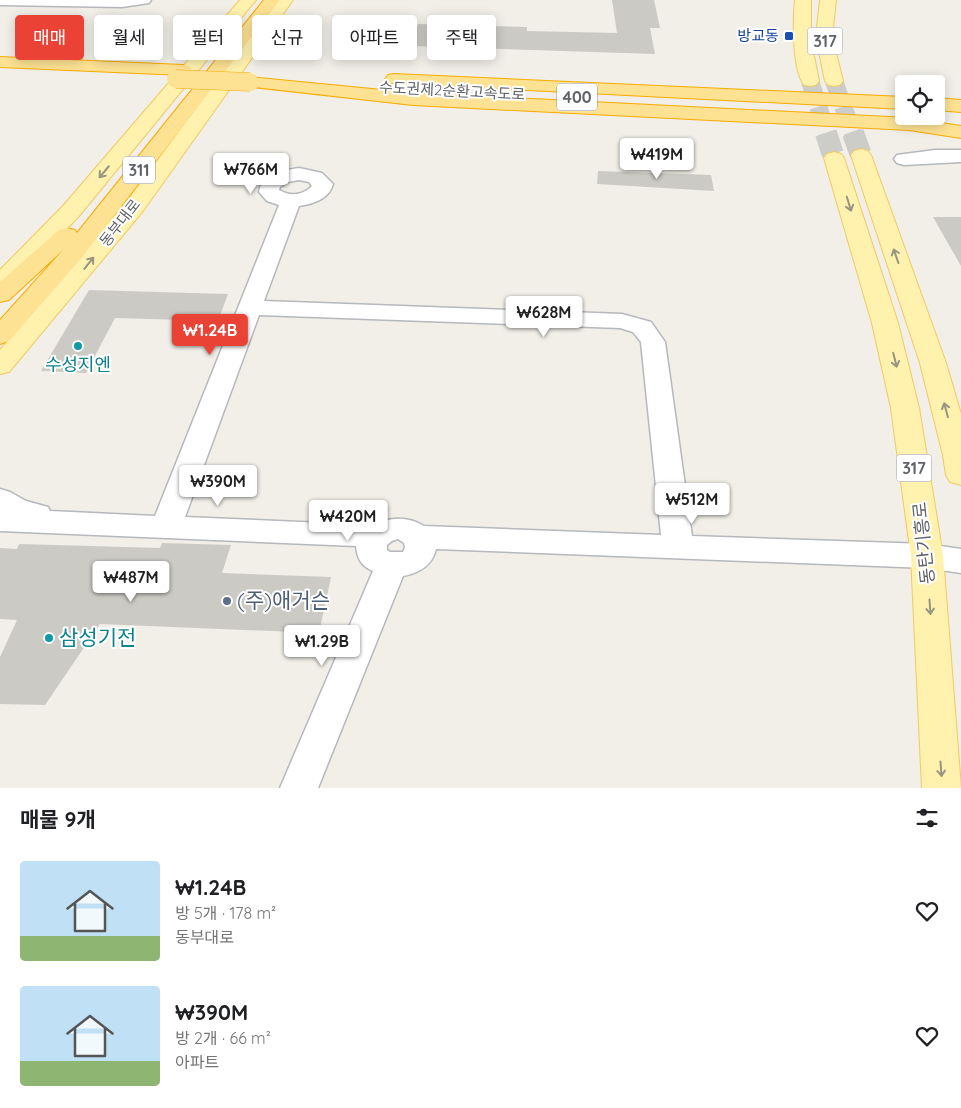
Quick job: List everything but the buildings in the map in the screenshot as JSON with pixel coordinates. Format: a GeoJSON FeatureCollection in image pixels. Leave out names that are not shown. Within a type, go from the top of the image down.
{"type":"FeatureCollection","features":[{"type":"Feature","properties":{"kind":"highway","name":"동부대로"},"geometry":{"type":"LineString","coordinates":[[0,308],[69,246],[107,192],[260,0]]}},
{"type":"Feature","properties":{"kind":"highway","name":"동부대로"},"geometry":{"type":"LineString","coordinates":[[0,336],[69,246],[272,0]]}},
{"type":"Feature","properties":{"kind":"highway","name":"수도권제2순환고속도로"},"geometry":{"type":"LineString","coordinates":[[0,62],[179,74],[895,112]]}},
{"type":"Feature","properties":{"kind":"highway","name":"수도권제2순환고속도로"},"geometry":{"type":"LineString","coordinates":[[0,70],[179,74]]}},
{"type":"Feature","properties":{"kind":"highway"},"geometry":{"type":"LineString","coordinates":[[253,78],[442,101],[909,124],[961,132]]}},
{"type":"Feature","properties":{"kind":"highway","name":"수도권제2순환고속도로"},"geometry":{"type":"LineString","coordinates":[[253,78],[705,92],[895,103]]}},
{"type":"Feature","properties":{"kind":"highway"},"geometry":{"type":"LineString","coordinates":[[705,92],[895,94]]}},
{"type":"Feature","properties":{"kind":"highway"},"geometry":{"type":"LineString","coordinates":[[945,93],[961,92]]}},
{"type":"Feature","properties":{"kind":"highway"},"geometry":{"type":"LineString","coordinates":[[945,105],[961,106]]}},
{"type":"Feature","properties":{"kind":"highway"},"geometry":{"type":"LineString","coordinates":[[945,114],[961,115]]}},
{"type":"Feature","properties":{"kind":"highway"},"geometry":{"type":"LineString","coordinates":[[832,120],[961,124]]}},
{"type":"Feature","properties":{"kind":"highway"},"geometry":{"type":"LineString","coordinates":[[0,295],[69,246]]}},
{"type":"Feature","properties":{"kind":"highway"},"geometry":{"type":"LineString","coordinates":[[36,324],[69,246]]}},
{"type":"Feature","properties":{"kind":"main road"},"geometry":{"type":"LineString","coordinates":[[0,284],[71,211],[248,0]]}},
{"type":"Feature","properties":{"kind":"main road","name":"동부대로"},"geometry":{"type":"LineString","coordinates":[[0,366],[135,206],[284,0]]}},
{"type":"Feature","properties":{"kind":"main road","name":"317"},"geometry":{"type":"LineString","coordinates":[[804,0],[801,23],[810,81]]}},
{"type":"Feature","properties":{"kind":"main road","name":"317"},"geometry":{"type":"LineString","coordinates":[[828,0],[824,37],[834,81]]}},
{"type":"Feature","properties":{"kind":"main road","name":"동탄기흥로"},"geometry":{"type":"LineString","coordinates":[[942,788],[927,556],[906,408],[897,364],[874,284],[847,156],[933,363],[958,455],[961,475]]}},
{"type":"Feature","properties":{"kind":"street"},"geometry":{"type":"LineString","coordinates":[[0,1],[122,3],[144,0]]}},
{"type":"Feature","properties":{"kind":"street"},"geometry":{"type":"LineString","coordinates":[[904,159],[961,156]]}},
{"type":"Feature","properties":{"kind":"street"},"geometry":{"type":"LineString","coordinates":[[166,527],[291,200]]}},
{"type":"Feature","properties":{"kind":"street"},"geometry":{"type":"LineString","coordinates":[[250,308],[622,321],[642,327],[653,342],[678,547]]}},
{"type":"Feature","properties":{"kind":"street"},"geometry":{"type":"LineString","coordinates":[[0,499],[16,509],[59,522]]}},
{"type":"Feature","properties":{"kind":"street"},"geometry":{"type":"LineString","coordinates":[[0,520],[376,536]]}},
{"type":"Feature","properties":{"kind":"street"},"geometry":{"type":"LineString","coordinates":[[418,537],[421,549],[414,560],[400,566],[391,566],[376,560],[372,555],[371,542],[376,536],[390,529],[399,528],[407,530],[418,537],[927,556],[961,561]]}},
{"type":"Feature","properties":{"kind":"street"},"geometry":{"type":"LineString","coordinates":[[298,788],[391,566]]}},
{"type":"Feature","properties":{"kind":"tunnel"},"geometry":{"type":"LineString","coordinates":[[810,81],[827,134]]}},
{"type":"Feature","properties":{"kind":"tunnel"},"geometry":{"type":"LineString","coordinates":[[834,81],[853,134]]}},
{"type":"Feature","properties":{"kind":"tunnel"},"geometry":{"type":"LineString","coordinates":[[826,133],[834,158]]}},
{"type":"Feature","properties":{"kind":"tunnel"},"geometry":{"type":"LineString","coordinates":[[853,133],[861,155]]}},
{"type":"Feature","properties":{"kind":"place","name":"방교동"},"geometry":{"type":"Point","coordinates":[789,36]}},
{"type":"Feature","properties":{"kind":"place","name":"수성지엔"},"geometry":{"type":"Point","coordinates":[78,346]}},
{"type":"Feature","properties":{"kind":"place","name":"(주)애거슨"},"geometry":{"type":"Point","coordinates":[227,601]}},
{"type":"Feature","properties":{"kind":"place","name":"삼성기전"},"geometry":{"type":"Point","coordinates":[49,638]}}]}
